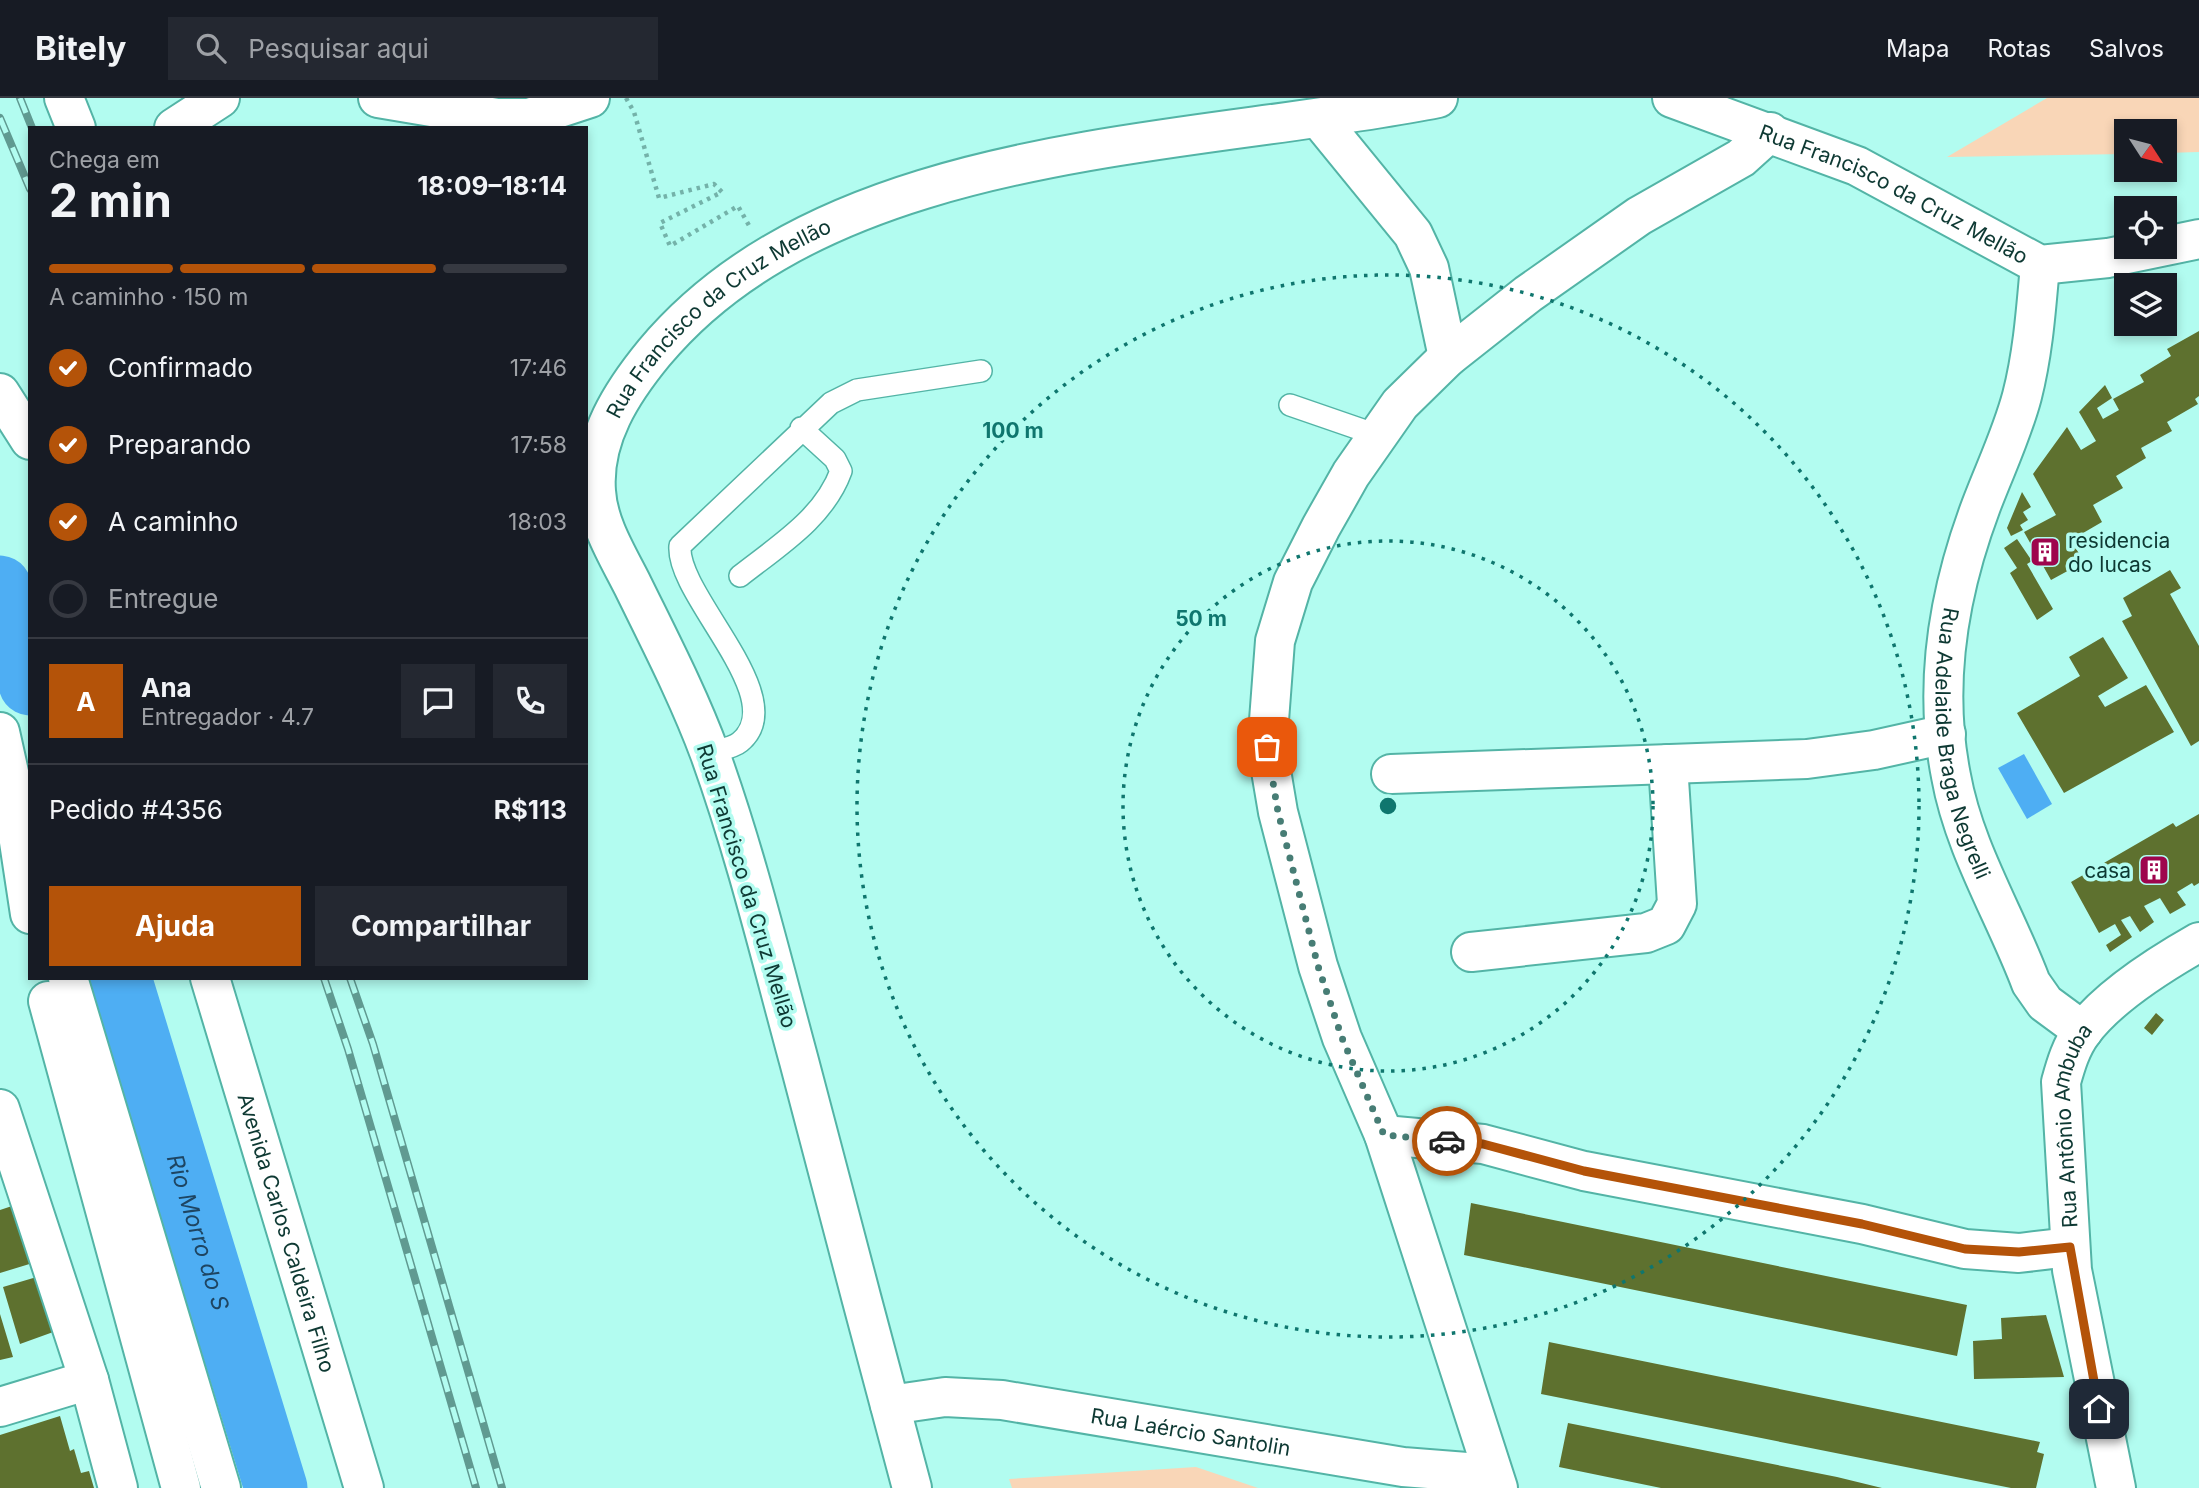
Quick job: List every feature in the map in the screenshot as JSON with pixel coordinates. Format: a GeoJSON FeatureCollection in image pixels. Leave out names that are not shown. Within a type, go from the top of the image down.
{"type":"FeatureCollection","features":[{"type":"Feature","properties":{"kind":"street"},"geometry":{"type":"LineString","coordinates":[[64,98],[75,126]]}},
{"type":"Feature","properties":{"kind":"street"},"geometry":{"type":"LineString","coordinates":[[177,126],[220,98]]}},
{"type":"Feature","properties":{"kind":"street"},"geometry":{"type":"LineString","coordinates":[[378,98],[498,118],[529,118],[590,98]]}},
{"type":"Feature","properties":{"kind":"street","name":"Rua Francisco da Cruz Mellão"},"geometry":{"type":"LineString","coordinates":[[912,1488],[765,935],[709,753],[675,673],[601,520],[595,488],[600,451],[611,413],[631,380],[664,341],[701,306],[801,236],[848,216],[980,173],[1159,142],[1320,120],[1438,98]]}},
{"type":"Feature","properties":{"kind":"street","name":"Rua Francisco da Cruz Mellão"},"geometry":{"type":"LineString","coordinates":[[1672,98],[1857,166],[2040,265],[2108,258],[2199,239]]}},
{"type":"Feature","properties":{"kind":"street"},"geometry":{"type":"LineString","coordinates":[[1320,120],[1413,233],[1429,268],[1448,357]]}},
{"type":"Feature","properties":{"kind":"street"},"geometry":{"type":"LineString","coordinates":[[1495,1481],[1384,1135],[1342,1038],[1318,966],[1278,812],[1267,747],[1275,641],[1293,582],[1351,474],[1400,404],[1448,357],[1578,257],[1639,216],[1741,158],[1770,132]]}},
{"type":"Feature","properties":{"kind":"street","name":"Rua Adelaide Braga Negrelli"},"geometry":{"type":"LineString","coordinates":[[2040,265],[2034,336],[2022,397],[1955,586],[1948,619],[1945,666],[1946,734],[1950,775],[1964,830],[2031,983],[2045,1003],[2083,1031]]}},
{"type":"Feature","properties":{"kind":"street"},"geometry":{"type":"LineString","coordinates":[[0,393],[28,437]]}},
{"type":"Feature","properties":{"kind":"street"},"geometry":{"type":"LineString","coordinates":[[0,732],[28,901]]}},
{"type":"Feature","properties":{"kind":"street"},"geometry":{"type":"LineString","coordinates":[[1391,774],[1807,759],[1874,750],[1946,734]]}},
{"type":"Feature","properties":{"kind":"street"},"geometry":{"type":"LineString","coordinates":[[1471,952],[1646,933],[1666,925],[1677,904],[1668,764]]}},
{"type":"Feature","properties":{"kind":"street"},"geometry":{"type":"LineString","coordinates":[[11,789],[28,845]]}},
{"type":"Feature","properties":{"kind":"street","name":"Rua Antônio Ambuba"},"geometry":{"type":"LineString","coordinates":[[2116,1488],[2083,1331],[2070,1247],[2061,1082],[2069,1055],[2083,1031],[2153,968],[2199,942]]}},
{"type":"Feature","properties":{"kind":"street"},"geometry":{"type":"LineString","coordinates":[[43,980],[181,1488]]}},
{"type":"Feature","properties":{"kind":"street"},"geometry":{"type":"LineString","coordinates":[[69,980],[221,1488]]}},
{"type":"Feature","properties":{"kind":"street","name":"Avenida Carlos Caldeira Filho"},"geometry":{"type":"LineString","coordinates":[[211,980],[364,1488]]}},
{"type":"Feature","properties":{"kind":"street"},"geometry":{"type":"LineString","coordinates":[[0,1109],[8,1158],[89,1380],[118,1488]]}},
{"type":"Feature","properties":{"kind":"street"},"geometry":{"type":"LineString","coordinates":[[1384,1135],[1483,1144],[1584,1171],[1862,1224],[1977,1251],[2019,1252],[2070,1247]]}},
{"type":"Feature","properties":{"kind":"street"},"geometry":{"type":"LineString","coordinates":[[0,1407],[89,1380]]}},
{"type":"Feature","properties":{"kind":"street","name":"Rua Laércio Santolin"},"geometry":{"type":"LineString","coordinates":[[890,1405],[945,1397],[1002,1401],[1495,1481]]}},
{"type":"Feature","properties":{"kind":"lane"},"geometry":{"type":"LineString","coordinates":[[709,753],[740,743],[751,727],[752,706],[747,676],[679,561],[680,546],[801,428],[831,403],[857,390],[981,371]]}},
{"type":"Feature","properties":{"kind":"lane"},"geometry":{"type":"LineString","coordinates":[[1290,405],[1377,435]]}},
{"type":"Feature","properties":{"kind":"lane"},"geometry":{"type":"LineString","coordinates":[[740,576],[799,529],[834,491],[841,471],[835,459],[801,428]]}},
{"type":"Feature","properties":{"kind":"path"},"geometry":{"type":"LineString","coordinates":[[626,98],[634,112],[659,198],[714,184],[722,192],[660,223],[670,246],[738,206],[768,257]]}},
{"type":"Feature","properties":{"kind":"shaded area"},"geometry":{"type":"Polygon","coordinates":[[[2047,98],[2199,98],[2199,152],[2177,153],[2177,119],[2114,119],[2114,154],[1947,157],[2047,98]]]}},
{"type":"Feature","properties":{"kind":"shaded area"},"geometry":{"type":"Polygon","coordinates":[[[1196,1467],[1258,1488],[1012,1488],[1009,1479],[1196,1467]]]}},
{"type":"Feature","properties":{"kind":"water"},"geometry":{"type":"Polygon","coordinates":[[[2024,754],[2052,804],[2027,819],[1998,768],[2024,754]]]}},
{"type":"Feature","properties":{"kind":"building"},"geometry":{"type":"Polygon","coordinates":[[[2199,331],[2199,396],[2195,399],[2198,404],[2167,422],[2172,431],[2141,448],[2146,458],[2116,476],[2123,488],[2093,505],[2102,522],[2071,540],[2084,562],[2051,580],[2024,532],[2056,515],[2033,474],[2067,427],[2081,450],[2096,441],[2079,412],[2105,385],[2112,398],[2097,408],[2103,419],[2119,410],[2113,399],[2144,382],[2140,375],[2171,356],[2167,349],[2199,331]]]}},
{"type":"Feature","properties":{"kind":"building"},"geometry":{"type":"Polygon","coordinates":[[[2022,492],[2031,507],[2023,512],[2028,520],[2020,525],[2023,530],[2011,536],[2007,528],[2022,492]]]}},
{"type":"Feature","properties":{"kind":"building"},"geometry":{"type":"Polygon","coordinates":[[[2017,539],[2032,561],[2027,564],[2053,609],[2037,620],[2010,573],[2017,568],[2004,548],[2017,539]]]}},
{"type":"Feature","properties":{"kind":"building"},"geometry":{"type":"Polygon","coordinates":[[[2170,570],[2181,588],[2170,594],[2199,646],[2199,741],[2191,746],[2122,621],[2132,616],[2123,598],[2170,570]]]}},
{"type":"Feature","properties":{"kind":"building"},"geometry":{"type":"Polygon","coordinates":[[[2103,637],[2128,678],[2098,696],[2105,707],[2146,685],[2174,732],[2064,793],[2017,713],[2080,676],[2069,657],[2103,637]]]}},
{"type":"Feature","properties":{"kind":"building"},"geometry":{"type":"Polygon","coordinates":[[[2199,814],[2199,883],[2194,886],[2192,883],[2177,892],[2186,905],[2170,914],[2160,898],[2144,906],[2154,922],[2140,932],[2130,916],[2121,920],[2132,937],[2110,952],[2106,945],[2121,935],[2115,924],[2099,933],[2071,882],[2173,823],[2176,827],[2199,814]]]}},
{"type":"Feature","properties":{"kind":"building"},"geometry":{"type":"Polygon","coordinates":[[[2156,1013],[2164,1020],[2152,1035],[2144,1028],[2156,1013]]]}},
{"type":"Feature","properties":{"kind":"building"},"geometry":{"type":"Polygon","coordinates":[[[1471,1203],[1967,1305],[1957,1356],[1464,1255],[1471,1203]]]}},
{"type":"Feature","properties":{"kind":"building"},"geometry":{"type":"Polygon","coordinates":[[[12,1206],[22,1238],[28,1236],[36,1262],[0,1273],[0,1210],[12,1206]]]}},
{"type":"Feature","properties":{"kind":"building"},"geometry":{"type":"Polygon","coordinates":[[[40,1276],[56,1331],[20,1344],[3,1287],[40,1276]]]}},
{"type":"Feature","properties":{"kind":"building"},"geometry":{"type":"Polygon","coordinates":[[[0,1314],[13,1357],[0,1360],[0,1314]]]}},
{"type":"Feature","properties":{"kind":"building"},"geometry":{"type":"Polygon","coordinates":[[[2046,1315],[2064,1377],[1974,1379],[1973,1341],[2002,1339],[2001,1318],[2046,1315]]]}},
{"type":"Feature","properties":{"kind":"building"},"geometry":{"type":"Polygon","coordinates":[[[1549,1342],[2040,1442],[2037,1452],[2044,1454],[2036,1488],[2011,1488],[1541,1394],[1549,1342]]]}},
{"type":"Feature","properties":{"kind":"building"},"geometry":{"type":"Polygon","coordinates":[[[60,1416],[70,1451],[74,1449],[81,1473],[89,1471],[94,1488],[0,1488],[0,1435],[60,1416]]]}},
{"type":"Feature","properties":{"kind":"building"},"geometry":{"type":"Polygon","coordinates":[[[1568,1423],[1882,1488],[1661,1488],[1559,1467],[1568,1423]]]}},
{"type":"Feature","properties":{"kind":"waterway","name":"Rio Morro do S"},"geometry":{"type":"LineString","coordinates":[[0,587],[28,678]]}},
{"type":"Feature","properties":{"kind":"waterway","name":"Rio Morro do S"},"geometry":{"type":"LineString","coordinates":[[121,980],[276,1488]]}},
{"type":"Feature","properties":{"kind":"railway"},"geometry":{"type":"LineString","coordinates":[[20,98],[31,126]]}},
{"type":"Feature","properties":{"kind":"railway"},"geometry":{"type":"LineString","coordinates":[[0,118],[28,184]]}},
{"type":"Feature","properties":{"kind":"railway"},"geometry":{"type":"LineString","coordinates":[[325,980],[348,1049],[476,1488]]}},
{"type":"Feature","properties":{"kind":"railway"},"geometry":{"type":"LineString","coordinates":[[351,980],[373,1044],[502,1488]]}},
{"type":"Feature","properties":{"kind":"way so far"},"geometry":{"type":"LineString","coordinates":[[1267,747],[1278,812],[1318,966],[1342,1038],[1384,1135],[1447,1141]]}},
{"type":"Feature","properties":{"kind":"place","name":"residencia do lucas"},"geometry":{"type":"Point","coordinates":[2045,552]}},
{"type":"Feature","properties":{"kind":"place","name":"casa"},"geometry":{"type":"Point","coordinates":[2154,870]}},
{"type":"Feature","properties":{"kind":"route"},"geometry":{"type":"LineString","coordinates":[[1447,1141],[1483,1144],[1584,1171],[1862,1224],[1965,1249],[2019,1252],[2070,1247],[2099,1409]]}}]}
